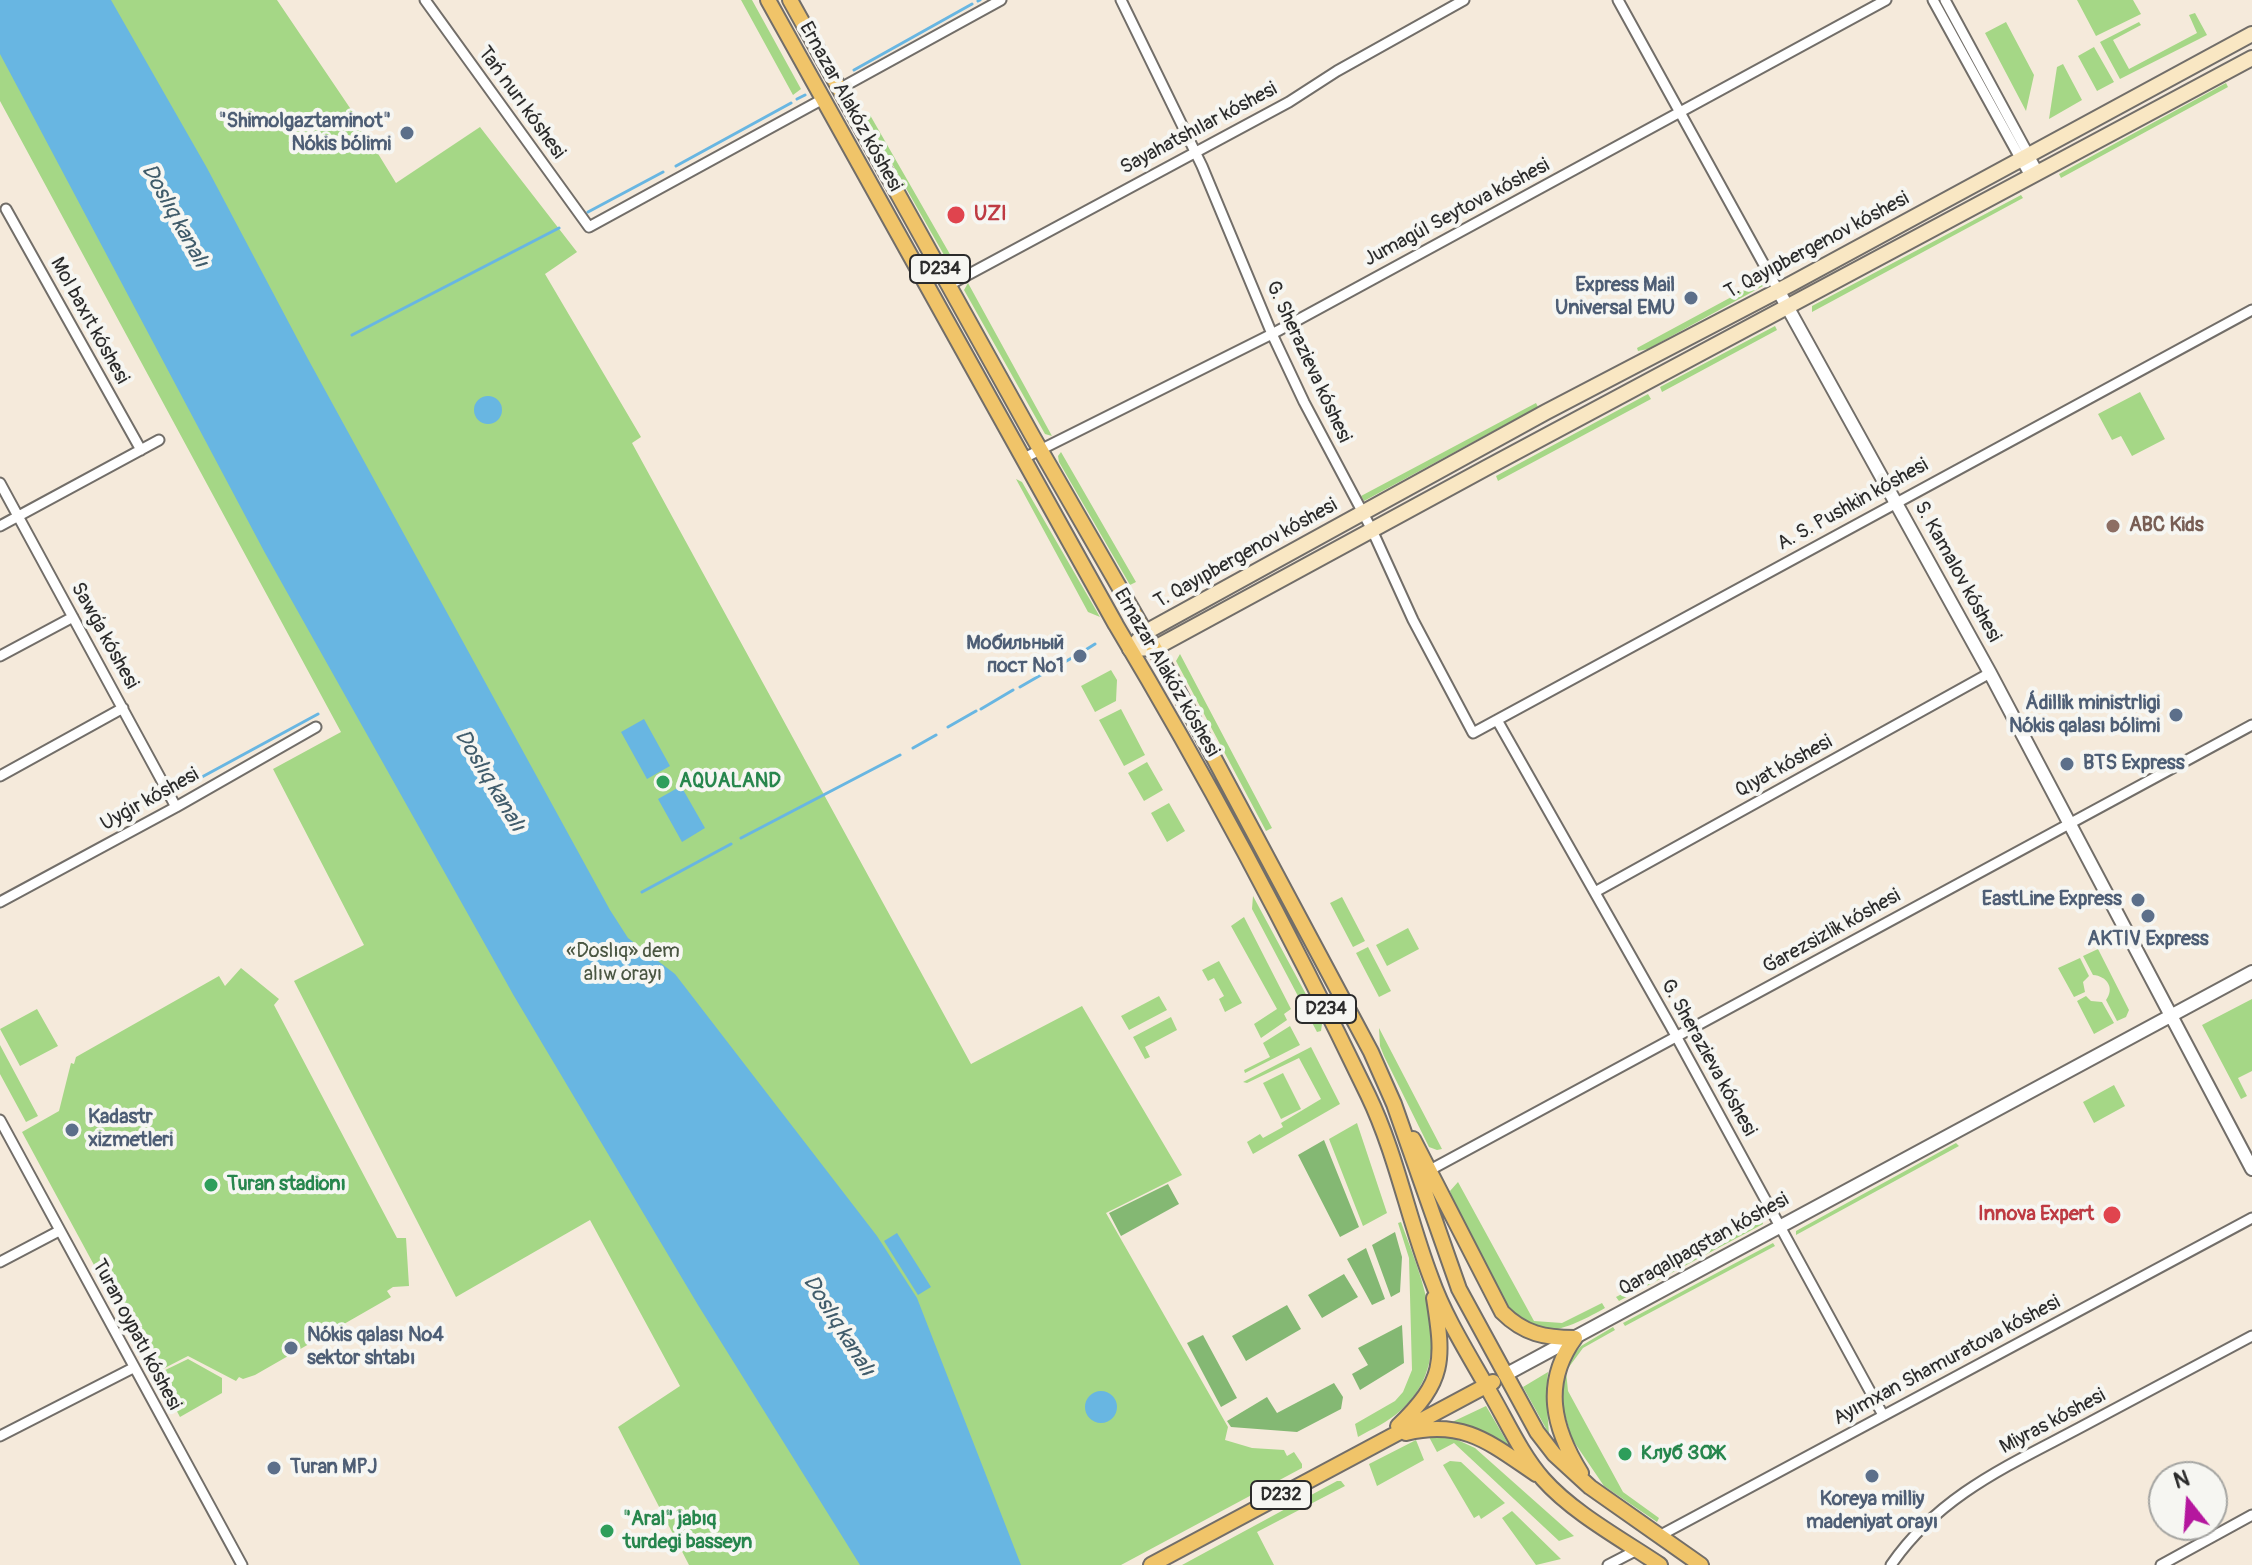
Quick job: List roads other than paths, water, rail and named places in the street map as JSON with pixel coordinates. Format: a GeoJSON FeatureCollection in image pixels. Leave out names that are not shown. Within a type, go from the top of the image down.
{"type":"FeatureCollection","features":[{"type":"Feature","properties":{"kind":"main road","name":"Ernazar Alakóz kóshesi"},"geometry":{"type":"LineString","coordinates":[[768,0],[1154,688],[1290,941],[1370,1099],[1431,1279],[1486,1385]]}},
{"type":"Feature","properties":{"kind":"main road","name":"Ernazar Alakóz kóshesi"},"geometry":{"type":"LineString","coordinates":[[790,0],[1155,648],[1371,1052],[1394,1104],[1459,1289],[1505,1375]]}},
{"type":"Feature","properties":{"kind":"main road","name":"T. Qayıpbergenov kóshesi"},"geometry":{"type":"LineString","coordinates":[[1130,649],[1146,632],[1362,513],[2252,34]]}},
{"type":"Feature","properties":{"kind":"main road","name":"T. Qayıpbergenov kóshesi"},"geometry":{"type":"LineString","coordinates":[[1130,649],[1155,648],[2252,58]]}},
{"type":"Feature","properties":{"kind":"main road"},"geometry":{"type":"LineString","coordinates":[[1169,620],[1169,630],[1180,634]]}},
{"type":"Feature","properties":{"kind":"main road"},"geometry":{"type":"LineString","coordinates":[[1290,941],[1307,932]]}},
{"type":"Feature","properties":{"kind":"main road"},"geometry":{"type":"LineString","coordinates":[[1394,1104],[1502,1312],[1525,1331],[1539,1336],[1575,1338],[1558,1367],[1555,1409],[1565,1444],[1590,1487]]}},
{"type":"Feature","properties":{"kind":"main road"},"geometry":{"type":"LineString","coordinates":[[1386,1438],[1420,1405],[1438,1372],[1442,1349],[1431,1279]]}},
{"type":"Feature","properties":{"kind":"main road","name":"Qaraqalpaqstan kóshesi"},"geometry":{"type":"LineString","coordinates":[[1151,1565],[1505,1375]]}},
{"type":"Feature","properties":{"kind":"main road","name":"D234"},"geometry":{"type":"LineString","coordinates":[[1505,1375],[1537,1432],[1554,1454],[1590,1487],[1701,1565]]}},
{"type":"Feature","properties":{"kind":"main road","name":"D234"},"geometry":{"type":"LineString","coordinates":[[1486,1385],[1519,1445],[1543,1479],[1566,1500],[1660,1565]]}},
{"type":"Feature","properties":{"kind":"main road"},"geometry":{"type":"LineString","coordinates":[[1386,1438],[1421,1429],[1463,1431],[1505,1453],[1543,1479]]}},
{"type":"Feature","properties":{"kind":"street","name":"Tań nurı kóshesi"},"geometry":{"type":"LineString","coordinates":[[425,0],[589,227],[823,99]]}},
{"type":"Feature","properties":{"kind":"street"},"geometry":{"type":"LineString","coordinates":[[839,89],[1001,0]]}},
{"type":"Feature","properties":{"kind":"street","name":"G. Sherazieva kóshesi"},"geometry":{"type":"LineString","coordinates":[[1121,0],[1195,151],[1312,420],[1372,530],[1413,620],[1473,733]]}},
{"type":"Feature","properties":{"kind":"street","name":"Sayahatshılar kóshesi"},"geometry":{"type":"LineString","coordinates":[[949,285],[1289,102],[1337,71],[1464,0]]}},
{"type":"Feature","properties":{"kind":"street","name":"S. Kamalov kóshesi"},"geometry":{"type":"LineString","coordinates":[[1618,0],[1990,673],[2252,1169]]}},
{"type":"Feature","properties":{"kind":"street","name":"Jumagúl Seytova kóshesi"},"geometry":{"type":"LineString","coordinates":[[1024,458],[1272,334],[1886,0]]}},
{"type":"Feature","properties":{"kind":"street"},"geometry":{"type":"LineString","coordinates":[[1933,0],[2034,174]]}},
{"type":"Feature","properties":{"kind":"street"},"geometry":{"type":"LineString","coordinates":[[1945,0],[2024,156]]}},
{"type":"Feature","properties":{"kind":"street","name":"Mol baxıt kóshesi"},"geometry":{"type":"LineString","coordinates":[[6,209],[141,450]]}},
{"type":"Feature","properties":{"kind":"street","name":"A. S. Pushkin kóshesi"},"geometry":{"type":"LineString","coordinates":[[1473,733],[2252,310]]}},
{"type":"Feature","properties":{"kind":"street"},"geometry":{"type":"LineString","coordinates":[[0,526],[159,440]]}},
{"type":"Feature","properties":{"kind":"street","name":"Sawǵa kóshesi"},"geometry":{"type":"LineString","coordinates":[[0,483],[176,807]]}},
{"type":"Feature","properties":{"kind":"street"},"geometry":{"type":"LineString","coordinates":[[0,656],[73,617]]}},
{"type":"Feature","properties":{"kind":"street","name":"Qıyat kóshesi"},"geometry":{"type":"LineString","coordinates":[[1595,892],[1990,673]]}},
{"type":"Feature","properties":{"kind":"street"},"geometry":{"type":"LineString","coordinates":[[0,776],[123,708]]}},
{"type":"Feature","properties":{"kind":"street","name":"G. Sherazieva kóshesi"},"geometry":{"type":"LineString","coordinates":[[1497,720],[1676,1037],[1883,1415]]}},
{"type":"Feature","properties":{"kind":"street","name":"Ǵarezsizlik kóshesi"},"geometry":{"type":"LineString","coordinates":[[1430,1170],[2252,725]]}},
{"type":"Feature","properties":{"kind":"street","name":"Uyǵır kóshesi"},"geometry":{"type":"LineString","coordinates":[[0,902],[316,727]]}},
{"type":"Feature","properties":{"kind":"street","name":"Qaraqalpaqstan kóshesi"},"geometry":{"type":"LineString","coordinates":[[1505,1375],[2252,972]]}},
{"type":"Feature","properties":{"kind":"street","name":"Turan oypatı kóshesi"},"geometry":{"type":"LineString","coordinates":[[0,1120],[242,1565]]}},
{"type":"Feature","properties":{"kind":"street"},"geometry":{"type":"LineString","coordinates":[[1425,1195],[1430,1170]]}},
{"type":"Feature","properties":{"kind":"street","name":"Ayımxan Shamuratova kóshesi"},"geometry":{"type":"LineString","coordinates":[[1659,1536],[2252,1218]]}},
{"type":"Feature","properties":{"kind":"street"},"geometry":{"type":"LineString","coordinates":[[0,1262],[59,1231]]}},
{"type":"Feature","properties":{"kind":"street","name":"Miyras kóshesi"},"geometry":{"type":"LineString","coordinates":[[1891,1565],[1917,1530],[1932,1516],[1986,1478],[2252,1336]]}},
{"type":"Feature","properties":{"kind":"street"},"geometry":{"type":"LineString","coordinates":[[0,1436],[133,1368]]}},
{"type":"Feature","properties":{"kind":"street"},"geometry":{"type":"LineString","coordinates":[[2161,1565],[2252,1515]]}},
{"type":"Feature","properties":{"kind":"street"},"geometry":{"type":"LineString","coordinates":[[1608,1565],[1637,1550]]}},
{"type":"Feature","properties":{"kind":"water","name":"Doslıq kanalı"},"geometry":{"type":"Polygon","coordinates":[[[0,0],[111,0],[207,168],[308,359],[610,910],[628,938],[675,974],[877,1236],[917,1298],[1021,1565],[860,1565],[698,1305],[514,996],[265,553],[0,54],[0,0]]]}},
{"type":"Feature","properties":{"kind":"water"},"geometry":{"type":"Polygon","coordinates":[[[488,396],[498,400],[502,410],[498,420],[488,424],[478,420],[474,410],[478,400],[488,396]]]}},
{"type":"Feature","properties":{"kind":"water"},"geometry":{"type":"Polygon","coordinates":[[[644,719],[670,766],[647,779],[621,732],[644,719]]]}},
{"type":"Feature","properties":{"kind":"water"},"geometry":{"type":"Polygon","coordinates":[[[681,786],[705,828],[682,842],[658,799],[681,786]]]}},
{"type":"Feature","properties":{"kind":"water"},"geometry":{"type":"Polygon","coordinates":[[[897,1233],[931,1287],[918,1295],[884,1241],[897,1233]]]}},
{"type":"Feature","properties":{"kind":"water"},"geometry":{"type":"Polygon","coordinates":[[[1101,1391],[1113,1395],[1117,1407],[1113,1419],[1101,1423],[1089,1419],[1085,1407],[1089,1395],[1101,1391]]]}},
{"type":"Feature","properties":{"kind":"waterway"},"geometry":{"type":"LineString","coordinates":[[854,70],[972,4]]}},
{"type":"Feature","properties":{"kind":"waterway"},"geometry":{"type":"LineString","coordinates":[[797,99],[805,95]]}},
{"type":"Feature","properties":{"kind":"waterway"},"geometry":{"type":"LineString","coordinates":[[676,166],[791,103]]}},
{"type":"Feature","properties":{"kind":"waterway"},"geometry":{"type":"LineString","coordinates":[[588,212],[663,172]]}},
{"type":"Feature","properties":{"kind":"waterway"},"geometry":{"type":"LineString","coordinates":[[352,335],[559,228]]}},
{"type":"Feature","properties":{"kind":"waterway"},"geometry":{"type":"LineString","coordinates":[[1087,649],[1095,644]]}},
{"type":"Feature","properties":{"kind":"waterway"},"geometry":{"type":"LineString","coordinates":[[1051,670],[1082,652]]}},
{"type":"Feature","properties":{"kind":"waterway"},"geometry":{"type":"LineString","coordinates":[[1020,687],[1046,672]]}},
{"type":"Feature","properties":{"kind":"waterway"},"geometry":{"type":"LineString","coordinates":[[981,709],[1013,690]]}},
{"type":"Feature","properties":{"kind":"waterway"},"geometry":{"type":"LineString","coordinates":[[948,727],[976,711]]}},
{"type":"Feature","properties":{"kind":"waterway"},"geometry":{"type":"LineString","coordinates":[[178,790],[318,714]]}},
{"type":"Feature","properties":{"kind":"waterway"},"geometry":{"type":"LineString","coordinates":[[913,748],[936,735]]}},
{"type":"Feature","properties":{"kind":"waterway"},"geometry":{"type":"LineString","coordinates":[[741,838],[900,755]]}},
{"type":"Feature","properties":{"kind":"waterway"},"geometry":{"type":"LineString","coordinates":[[642,892],[731,844]]}},
{"type":"Feature","properties":{"kind":"waterway"},"geometry":{"type":"LineString","coordinates":[[0,907],[32,890]]}},
{"type":"Feature","properties":{"kind":"place","name":"\"Shimolgaztaminot\" Nókis bólimi"},"geometry":{"type":"Point","coordinates":[407,133]}},
{"type":"Feature","properties":{"kind":"place","name":"UZI"},"geometry":{"type":"Point","coordinates":[956,215]}},
{"type":"Feature","properties":{"kind":"place","name":"Express Mail Universal EMU"},"geometry":{"type":"Point","coordinates":[1691,298]}},
{"type":"Feature","properties":{"kind":"place","name":"ABC Kids"},"geometry":{"type":"Point","coordinates":[2113,526]}},
{"type":"Feature","properties":{"kind":"place","name":"Мобильный пост №1"},"geometry":{"type":"Point","coordinates":[1080,656]}},
{"type":"Feature","properties":{"kind":"place","name":"Ádillik ministrligi Nókis qalası bólimi"},"geometry":{"type":"Point","coordinates":[2176,715]}},
{"type":"Feature","properties":{"kind":"place","name":"BTS Express"},"geometry":{"type":"Point","coordinates":[2067,764]}},
{"type":"Feature","properties":{"kind":"place","name":"AQUALAND"},"geometry":{"type":"Point","coordinates":[663,782]}},
{"type":"Feature","properties":{"kind":"place","name":"EastLine Express"},"geometry":{"type":"Point","coordinates":[2138,900]}},
{"type":"Feature","properties":{"kind":"place","name":"AKTIV Express"},"geometry":{"type":"Point","coordinates":[2148,916]}},
{"type":"Feature","properties":{"kind":"place","name":"Kadastr xizmetleri"},"geometry":{"type":"Point","coordinates":[72,1130]}},
{"type":"Feature","properties":{"kind":"place","name":"Turan stadionı"},"geometry":{"type":"Point","coordinates":[211,1185]}},
{"type":"Feature","properties":{"kind":"place","name":"Innova Expert"},"geometry":{"type":"Point","coordinates":[2112,1215]}},
{"type":"Feature","properties":{"kind":"place","name":"Nókis qalası №4 sektor shtabı"},"geometry":{"type":"Point","coordinates":[291,1348]}},
{"type":"Feature","properties":{"kind":"place","name":"Клуб ЗОЖ"},"geometry":{"type":"Point","coordinates":[1625,1454]}},
{"type":"Feature","properties":{"kind":"place","name":"Turan MPJ"},"geometry":{"type":"Point","coordinates":[274,1468]}},
{"type":"Feature","properties":{"kind":"place","name":"Koreya milliy madeniyat orayı"},"geometry":{"type":"Point","coordinates":[1872,1476]}},
{"type":"Feature","properties":{"kind":"place","name":"\"Aral\" jabıq turdegi basseyn"},"geometry":{"type":"Point","coordinates":[607,1531]}},
{"type":"Feature","properties":{"kind":"park label","name":"«Doslıq» dem alıw orayı"},"geometry":{"type":"Point","coordinates":[623,964]}}]}
